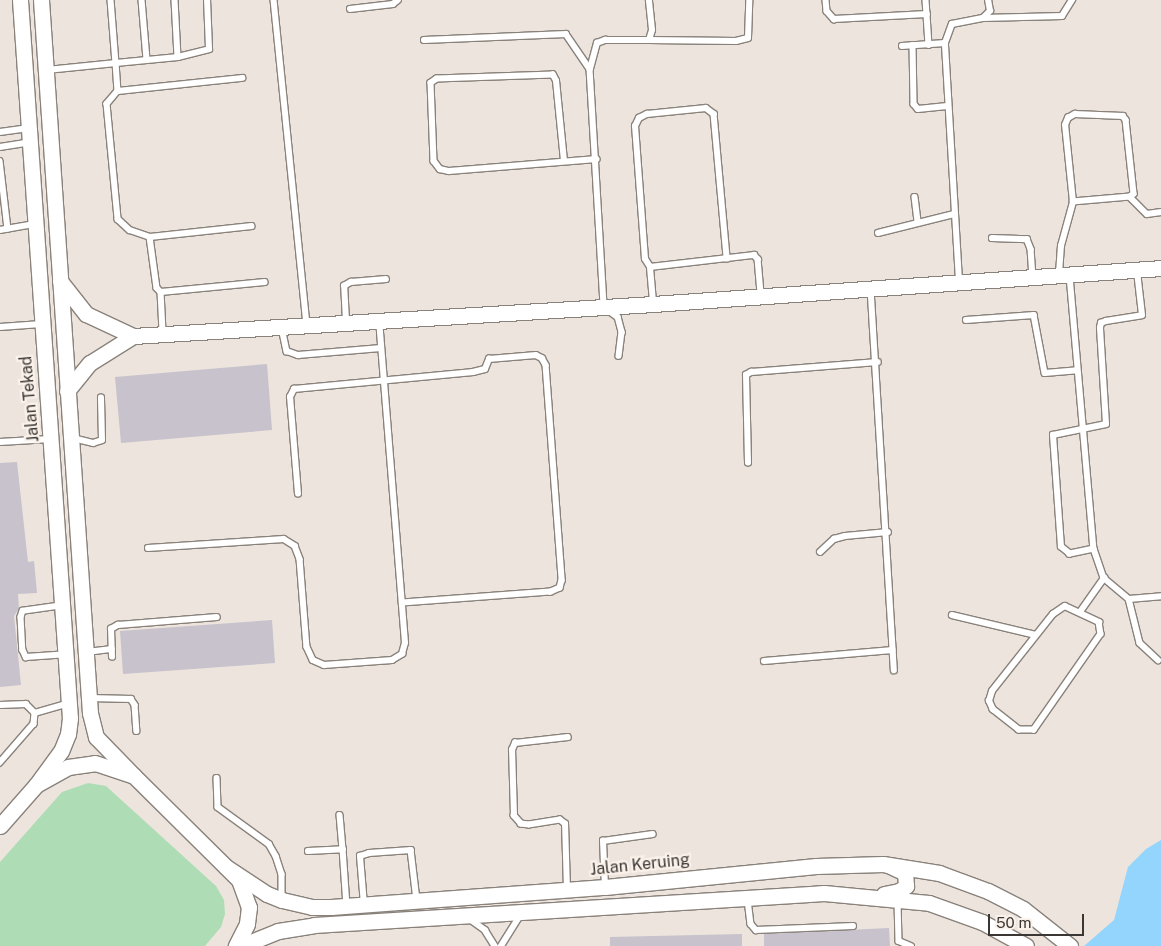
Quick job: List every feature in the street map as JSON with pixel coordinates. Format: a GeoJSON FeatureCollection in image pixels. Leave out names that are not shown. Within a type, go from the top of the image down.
{"type":"FeatureCollection","features":[{"type":"Feature","properties":{"kind":"street","name":"Jalan Tekad"},"geometry":{"type":"LineString","coordinates":[[20,0],[41,324],[52,439],[65,654],[70,703],[68,734],[36,785]]}},
{"type":"Feature","properties":{"kind":"street"},"geometry":{"type":"LineString","coordinates":[[42,0],[45,70],[88,698],[96,737],[226,867],[246,894],[249,907],[246,924],[236,946]]}},
{"type":"Feature","properties":{"kind":"street"},"geometry":{"type":"LineString","coordinates":[[67,392],[90,362],[132,336],[378,319],[654,304],[871,286],[1161,268]]}},
{"type":"Feature","properties":{"kind":"street"},"geometry":{"type":"LineString","coordinates":[[60,281],[86,314],[132,336]]}},
{"type":"Feature","properties":{"kind":"street"},"geometry":{"type":"LineString","coordinates":[[0,826],[36,785],[51,775],[80,764],[112,766],[134,776]]}},
{"type":"Feature","properties":{"kind":"street"},"geometry":{"type":"LineString","coordinates":[[873,896],[899,891],[906,886],[905,873],[883,864]]}},
{"type":"Feature","properties":{"kind":"street","name":"Jalan Keruing"},"geometry":{"type":"LineString","coordinates":[[226,867],[267,894],[282,900],[312,907],[605,887],[782,868],[883,864],[939,873],[988,891],[1023,909],[1070,946]]}},
{"type":"Feature","properties":{"kind":"street"},"geometry":{"type":"LineString","coordinates":[[241,946],[270,934],[314,925],[824,893],[898,898],[929,903],[982,922],[1026,946]]}},
{"type":"Feature","properties":{"kind":"lane"},"geometry":{"type":"LineString","coordinates":[[111,0],[118,91]]}},
{"type":"Feature","properties":{"kind":"lane"},"geometry":{"type":"LineString","coordinates":[[142,0],[147,60]]}},
{"type":"Feature","properties":{"kind":"lane"},"geometry":{"type":"LineString","coordinates":[[175,0],[178,57]]}},
{"type":"Feature","properties":{"kind":"lane"},"geometry":{"type":"LineString","coordinates":[[45,70],[178,57],[210,49],[207,0]]}},
{"type":"Feature","properties":{"kind":"lane"},"geometry":{"type":"LineString","coordinates":[[274,0],[307,324]]}},
{"type":"Feature","properties":{"kind":"lane"},"geometry":{"type":"LineString","coordinates":[[350,9],[393,4],[398,0]]}},
{"type":"Feature","properties":{"kind":"lane"},"geometry":{"type":"LineString","coordinates":[[649,0],[652,30],[649,40]]}},
{"type":"Feature","properties":{"kind":"lane"},"geometry":{"type":"LineString","coordinates":[[619,356],[622,332],[618,317],[604,307],[597,158],[590,69],[597,43],[606,40],[736,41],[748,38],[749,0]]}},
{"type":"Feature","properties":{"kind":"lane"},"geometry":{"type":"LineString","coordinates":[[826,0],[827,11],[834,19],[927,14]]}},
{"type":"Feature","properties":{"kind":"lane"},"geometry":{"type":"LineString","coordinates":[[926,0],[929,45]]}},
{"type":"Feature","properties":{"kind":"lane"},"geometry":{"type":"LineString","coordinates":[[984,18],[990,11],[988,0]]}},
{"type":"Feature","properties":{"kind":"lane"},"geometry":{"type":"LineString","coordinates":[[959,281],[945,44],[952,24],[984,18],[1062,16],[1069,10],[1072,0]]}},
{"type":"Feature","properties":{"kind":"lane"},"geometry":{"type":"LineString","coordinates":[[424,40],[566,34],[590,69]]}},
{"type":"Feature","properties":{"kind":"lane"},"geometry":{"type":"LineString","coordinates":[[902,46],[945,44]]}},
{"type":"Feature","properties":{"kind":"lane"},"geometry":{"type":"LineString","coordinates":[[913,45],[914,104],[918,109],[948,106]]}},
{"type":"Feature","properties":{"kind":"lane"},"geometry":{"type":"LineString","coordinates":[[564,161],[556,81],[553,75],[437,79],[431,83],[434,161],[440,169],[564,161],[597,158]]}},
{"type":"Feature","properties":{"kind":"lane"},"geometry":{"type":"LineString","coordinates":[[242,78],[118,91],[107,104],[118,219],[130,230],[150,237],[251,226]]}},
{"type":"Feature","properties":{"kind":"lane"},"geometry":{"type":"LineString","coordinates":[[654,304],[650,267],[645,259],[635,126],[639,118],[647,114],[706,108],[714,114],[727,258]]}},
{"type":"Feature","properties":{"kind":"lane"},"geometry":{"type":"LineString","coordinates":[[1073,202],[1130,197],[1134,194],[1126,120],[1117,114],[1075,114],[1068,118],[1065,125],[1073,202],[1062,246],[1064,274],[1077,370],[1094,549],[1104,578],[1128,599],[1140,643],[1158,660]]}},
{"type":"Feature","properties":{"kind":"lane"},"geometry":{"type":"LineString","coordinates":[[0,132],[30,134]]}},
{"type":"Feature","properties":{"kind":"lane"},"geometry":{"type":"LineString","coordinates":[[0,146],[30,134]]}},
{"type":"Feature","properties":{"kind":"lane"},"geometry":{"type":"LineString","coordinates":[[0,161],[8,228]]}},
{"type":"Feature","properties":{"kind":"lane"},"geometry":{"type":"LineString","coordinates":[[915,197],[918,222]]}},
{"type":"Feature","properties":{"kind":"lane"},"geometry":{"type":"LineString","coordinates":[[1130,197],[1147,214],[1161,212]]}},
{"type":"Feature","properties":{"kind":"lane"},"geometry":{"type":"LineString","coordinates":[[878,233],[954,214]]}},
{"type":"Feature","properties":{"kind":"lane"},"geometry":{"type":"LineString","coordinates":[[0,230],[36,224]]}},
{"type":"Feature","properties":{"kind":"lane"},"geometry":{"type":"LineString","coordinates":[[150,237],[157,288],[161,292],[163,334]]}},
{"type":"Feature","properties":{"kind":"lane"},"geometry":{"type":"LineString","coordinates":[[992,238],[1027,239],[1031,250],[1033,276]]}},
{"type":"Feature","properties":{"kind":"lane"},"geometry":{"type":"LineString","coordinates":[[650,267],[727,258],[758,257],[761,296]]}},
{"type":"Feature","properties":{"kind":"lane"},"geometry":{"type":"LineString","coordinates":[[1094,549],[1070,554],[1061,547],[1053,435],[1083,429],[1108,421],[1100,328],[1101,323],[1106,321],[1142,315],[1137,270]]}},
{"type":"Feature","properties":{"kind":"lane"},"geometry":{"type":"LineString","coordinates":[[346,321],[344,286],[351,282],[386,279]]}},
{"type":"Feature","properties":{"kind":"lane"},"geometry":{"type":"LineString","coordinates":[[161,292],[265,282]]}},
{"type":"Feature","properties":{"kind":"lane"},"geometry":{"type":"LineString","coordinates":[[871,286],[878,362],[894,670]]}},
{"type":"Feature","properties":{"kind":"lane"},"geometry":{"type":"LineString","coordinates":[[966,320],[1034,315],[1045,373],[1077,370]]}},
{"type":"Feature","properties":{"kind":"lane"},"geometry":{"type":"LineString","coordinates":[[148,548],[284,539],[290,542],[300,558],[307,647],[313,660],[324,666],[392,660],[402,654],[405,643],[385,381],[378,319]]}},
{"type":"Feature","properties":{"kind":"lane"},"geometry":{"type":"LineString","coordinates":[[0,321],[0,327],[41,324]]}},
{"type":"Feature","properties":{"kind":"lane"},"geometry":{"type":"LineString","coordinates":[[281,326],[287,351],[298,355],[381,348]]}},
{"type":"Feature","properties":{"kind":"lane"},"geometry":{"type":"LineString","coordinates":[[298,494],[291,393],[294,390],[473,372],[485,369],[489,359],[536,355],[542,358],[546,365],[562,580],[560,588],[551,592],[402,603]]}},
{"type":"Feature","properties":{"kind":"lane"},"geometry":{"type":"LineString","coordinates":[[748,464],[746,376],[751,372],[878,362]]}},
{"type":"Feature","properties":{"kind":"lane"},"geometry":{"type":"LineString","coordinates":[[71,438],[93,443],[102,440],[101,398]]}},
{"type":"Feature","properties":{"kind":"lane"},"geometry":{"type":"LineString","coordinates":[[0,442],[52,439]]}},
{"type":"Feature","properties":{"kind":"lane"},"geometry":{"type":"LineString","coordinates":[[820,552],[834,539],[845,536],[888,532]]}},
{"type":"Feature","properties":{"kind":"lane"},"geometry":{"type":"LineString","coordinates":[[1080,612],[1104,578]]}},
{"type":"Feature","properties":{"kind":"lane"},"geometry":{"type":"LineString","coordinates":[[1128,599],[1161,596]]}},
{"type":"Feature","properties":{"kind":"lane"},"geometry":{"type":"LineString","coordinates":[[62,606],[24,611],[21,616],[23,650],[26,657],[65,654]]}},
{"type":"Feature","properties":{"kind":"lane"},"geometry":{"type":"LineString","coordinates":[[1065,606],[1099,622],[1101,634],[1034,730],[1026,732],[993,710],[989,701],[992,691],[1036,635],[1059,608],[1065,606]]}},
{"type":"Feature","properties":{"kind":"lane"},"geometry":{"type":"LineString","coordinates":[[952,615],[1036,635]]}},
{"type":"Feature","properties":{"kind":"lane"},"geometry":{"type":"LineString","coordinates":[[112,657],[111,629],[118,624],[217,617]]}},
{"type":"Feature","properties":{"kind":"lane"},"geometry":{"type":"LineString","coordinates":[[84,652],[112,648]]}},
{"type":"Feature","properties":{"kind":"lane"},"geometry":{"type":"LineString","coordinates":[[764,662],[893,650]]}},
{"type":"Feature","properties":{"kind":"lane"},"geometry":{"type":"LineString","coordinates":[[88,698],[131,699],[135,705],[137,731]]}},
{"type":"Feature","properties":{"kind":"lane"},"geometry":{"type":"LineString","coordinates":[[35,713],[70,703]]}},
{"type":"Feature","properties":{"kind":"lane"},"geometry":{"type":"LineString","coordinates":[[0,705],[26,704],[35,713]]}},
{"type":"Feature","properties":{"kind":"lane"},"geometry":{"type":"LineString","coordinates":[[0,763],[34,724],[35,713]]}},
{"type":"Feature","properties":{"kind":"lane"},"geometry":{"type":"LineString","coordinates":[[567,890],[565,824],[560,820],[529,825],[521,824],[514,816],[512,750],[515,743],[568,737]]}},
{"type":"Feature","properties":{"kind":"lane"},"geometry":{"type":"LineString","coordinates":[[217,778],[218,807],[269,844],[276,856],[282,874],[282,900]]}},
{"type":"Feature","properties":{"kind":"lane"},"geometry":{"type":"LineString","coordinates":[[340,815],[348,906]]}},
{"type":"Feature","properties":{"kind":"lane"},"geometry":{"type":"LineString","coordinates":[[605,887],[602,841],[654,834]]}},
{"type":"Feature","properties":{"kind":"lane"},"geometry":{"type":"LineString","coordinates":[[308,851],[343,849]]}},
{"type":"Feature","properties":{"kind":"lane"},"geometry":{"type":"LineString","coordinates":[[364,904],[360,856],[369,853],[411,850],[417,901]]}},
{"type":"Feature","properties":{"kind":"lane"},"geometry":{"type":"LineString","coordinates":[[748,898],[751,924],[756,930],[853,926]]}},
{"type":"Feature","properties":{"kind":"lane"},"geometry":{"type":"LineString","coordinates":[[898,898],[899,942],[911,946]]}},
{"type":"Feature","properties":{"kind":"lane"},"geometry":{"type":"LineString","coordinates":[[501,946],[524,911]]}},
{"type":"Feature","properties":{"kind":"lane"},"geometry":{"type":"LineString","coordinates":[[464,915],[485,930],[495,946]]}},
{"type":"Feature","properties":{"kind":"green space"},"geometry":{"type":"Polygon","coordinates":[[[88,783],[106,786],[216,886],[224,900],[225,914],[221,927],[205,946],[0,946],[0,862],[62,792],[88,783]]]}},
{"type":"Feature","properties":{"kind":"water"},"geometry":{"type":"Polygon","coordinates":[[[1161,840],[1161,946],[1084,946],[1114,920],[1128,867],[1146,849],[1161,840]]]}},
{"type":"Feature","properties":{"kind":"building"},"geometry":{"type":"Polygon","coordinates":[[[267,364],[272,430],[121,443],[115,377],[267,364]]]}},
{"type":"Feature","properties":{"kind":"building"},"geometry":{"type":"Polygon","coordinates":[[[17,462],[28,562],[34,561],[37,593],[18,594],[19,609],[14,616],[21,685],[0,687],[0,463],[17,462]]]}},
{"type":"Feature","properties":{"kind":"building"},"geometry":{"type":"Polygon","coordinates":[[[272,620],[275,663],[123,674],[120,631],[272,620]]]}},
{"type":"Feature","properties":{"kind":"building"},"geometry":{"type":"Polygon","coordinates":[[[889,928],[890,946],[764,946],[764,934],[889,928]]]}},
{"type":"Feature","properties":{"kind":"building"},"geometry":{"type":"Polygon","coordinates":[[[742,934],[742,946],[610,946],[610,937],[742,934]]]}}]}
